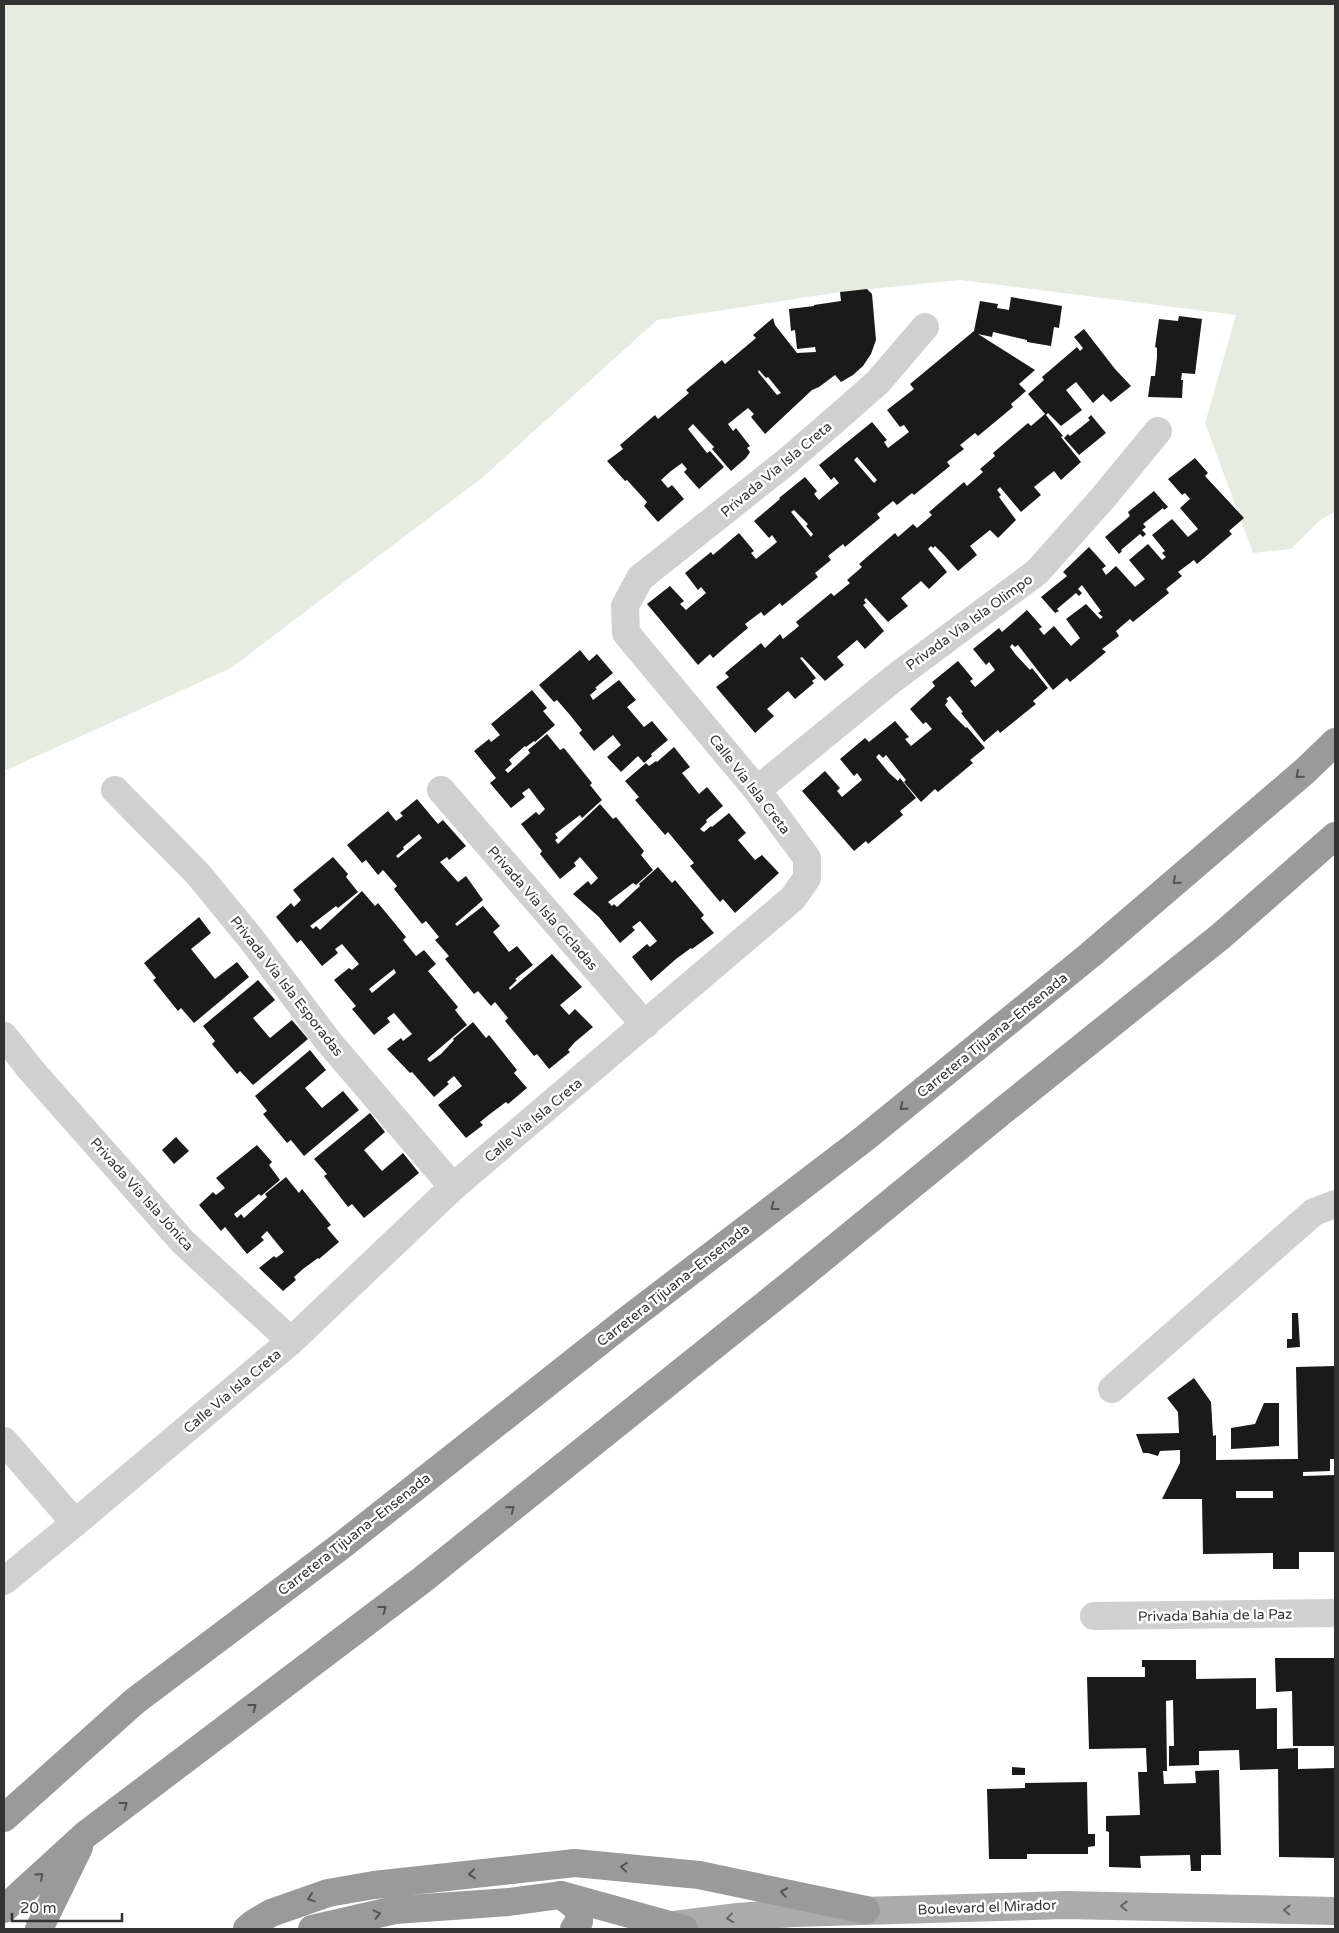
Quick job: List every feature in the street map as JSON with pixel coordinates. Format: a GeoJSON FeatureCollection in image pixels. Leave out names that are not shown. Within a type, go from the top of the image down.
{"type":"FeatureCollection","features":[{"type":"Feature","properties":{"kind":"highway","name":"Carretera Tijuana–Ensenada"},"geometry":{"type":"LineString","coordinates":[[4,1818],[135,1701],[341,1546],[622,1324],[873,1131],[1090,955],[1306,770],[1335,742]]}},
{"type":"Feature","properties":{"kind":"highway"},"geometry":{"type":"LineString","coordinates":[[4,1909],[85,1835],[422,1580],[789,1286],[1221,936],[1335,836]]}},
{"type":"Feature","properties":{"kind":"highway"},"geometry":{"type":"LineString","coordinates":[[39,1929],[85,1835]]}},
{"type":"Feature","properties":{"kind":"highway"},"geometry":{"type":"LineString","coordinates":[[247,1929],[271,1914],[328,1893],[374,1885],[575,1863],[623,1866],[699,1875],[866,1910]]}},
{"type":"Feature","properties":{"kind":"highway"},"geometry":{"type":"LineString","coordinates":[[561,1895],[579,1909],[579,1922],[574,1929]]}},
{"type":"Feature","properties":{"kind":"highway"},"geometry":{"type":"LineString","coordinates":[[312,1929],[395,1910],[509,1902],[561,1895],[676,1927]]}},
{"type":"Feature","properties":{"kind":"main road","name":"Boulevard el Mirador"},"geometry":{"type":"LineString","coordinates":[[640,1929],[676,1927],[738,1917],[866,1910],[1066,1905],[1335,1910]]}},
{"type":"Feature","properties":{"kind":"street","name":"Privada Vía Isla Creta"},"geometry":{"type":"LineString","coordinates":[[625,606],[640,578],[785,464],[878,382],[925,327]]}},
{"type":"Feature","properties":{"kind":"street","name":"Privada Vía Isla Olimpo"},"geometry":{"type":"LineString","coordinates":[[757,790],[893,678],[1037,572],[1102,499],[1158,431]]}},
{"type":"Feature","properties":{"kind":"street","name":"Calle Vía Isla Creta"},"geometry":{"type":"LineString","coordinates":[[4,1581],[291,1342],[453,1187],[794,898],[807,878],[807,858],[757,790],[626,633],[625,606]]}},
{"type":"Feature","properties":{"kind":"street","name":"Privada Vía Isla Esporadas"},"geometry":{"type":"LineString","coordinates":[[115,790],[198,874],[252,940],[328,1041],[453,1187]]}},
{"type":"Feature","properties":{"kind":"street","name":"Privada Vía Isla Cicladas"},"geometry":{"type":"LineString","coordinates":[[441,790],[645,1026]]}},
{"type":"Feature","properties":{"kind":"street","name":"Privada Vía Isla Jónica"},"geometry":{"type":"LineString","coordinates":[[4,1036],[183,1242],[291,1342]]}},
{"type":"Feature","properties":{"kind":"street"},"geometry":{"type":"LineString","coordinates":[[1112,1389],[1314,1212],[1335,1204]]}},
{"type":"Feature","properties":{"kind":"street"},"geometry":{"type":"LineString","coordinates":[[4,1441],[75,1523]]}},
{"type":"Feature","properties":{"kind":"street","name":"Privada Bahía de la Paz"},"geometry":{"type":"LineString","coordinates":[[1094,1616],[1335,1613]]}},
{"type":"Feature","properties":{"kind":"shaded area"},"geometry":{"type":"Polygon","coordinates":[[[4,4],[1335,4],[1335,512],[1320,520],[1291,549],[1253,553],[1205,423],[1236,315],[960,280],[840,292],[657,320],[483,477],[231,668],[4,771],[4,4]]]}},
{"type":"Feature","properties":{"kind":"building"},"geometry":{"type":"Polygon","coordinates":[[[867,289],[872,294],[876,340],[871,354],[863,366],[841,382],[835,375],[812,390],[765,434],[751,417],[754,414],[748,408],[728,424],[733,431],[736,428],[750,446],[747,448],[750,452],[746,458],[731,471],[712,449],[714,447],[693,424],[688,429],[707,453],[710,451],[724,467],[699,489],[684,472],[687,469],[682,463],[671,471],[661,480],[668,488],[672,485],[684,499],[658,522],[644,506],[647,502],[607,461],[623,449],[620,445],[655,415],[658,419],[689,393],[686,390],[722,360],[725,364],[756,338],[753,335],[773,318],[775,325],[797,353],[816,352],[815,347],[797,349],[795,330],[791,331],[789,309],[841,301],[840,292],[867,289]],[[759,370],[758,372],[777,395],[781,393],[768,377],[766,378],[759,370]]]}},
{"type":"Feature","properties":{"kind":"building"},"geometry":{"type":"Polygon","coordinates":[[[1011,297],[1062,306],[1059,328],[1054,327],[1051,346],[1027,342],[1027,340],[993,332],[992,337],[978,334],[1035,370],[1019,384],[1026,391],[1011,404],[1013,407],[978,436],[975,433],[960,445],[964,449],[947,462],[950,466],[914,495],[912,493],[897,505],[893,501],[877,514],[880,518],[845,547],[843,544],[828,556],[831,560],[815,573],[818,577],[782,606],[780,603],[764,616],[761,612],[745,624],[748,628],[713,658],[710,654],[698,665],[647,604],[670,586],[684,601],[680,604],[686,610],[706,593],[701,587],[698,590],[685,573],[711,552],[713,555],[739,533],[754,551],[751,553],[756,559],[777,542],[772,535],[769,538],[754,521],[805,477],[817,491],[814,494],[819,500],[839,483],[834,477],[831,480],[819,465],[872,422],[887,440],[884,442],[888,448],[909,432],[904,425],[900,427],[887,410],[914,389],[910,384],[974,331],[980,301],[998,304],[997,308],[1009,310],[1011,297]],[[857,457],[854,460],[874,483],[877,480],[857,457]],[[794,510],[791,512],[811,537],[813,534],[806,526],[808,524],[794,510]]]}},
{"type":"Feature","properties":{"kind":"building"},"geometry":{"type":"Polygon","coordinates":[[[1179,316],[1202,319],[1195,374],[1182,373],[1182,398],[1148,397],[1151,376],[1155,376],[1157,348],[1155,347],[1159,319],[1178,321],[1179,316]]]}},
{"type":"Feature","properties":{"kind":"building"},"geometry":{"type":"Polygon","coordinates":[[[1084,329],[1115,369],[1131,386],[1111,402],[1103,394],[1093,403],[1076,382],[1066,390],[1082,410],[1061,426],[1048,413],[1046,415],[1081,462],[1061,480],[1054,471],[1034,487],[1041,495],[1021,512],[1000,487],[997,490],[1001,495],[999,497],[1016,520],[998,538],[990,530],[970,546],[977,555],[958,571],[935,546],[933,548],[931,546],[928,549],[947,572],[929,589],[921,581],[901,598],[908,606],[888,622],[866,598],[864,600],[866,603],[863,605],[884,631],[865,649],[857,640],[837,657],[844,665],[825,681],[802,657],[800,658],[816,678],[812,681],[814,683],[795,699],[788,691],[767,709],[774,716],[755,733],[716,687],[729,677],[725,673],[761,643],[765,648],[780,634],[783,639],[799,626],[796,622],[831,593],[834,596],[850,583],[847,580],[862,567],[859,564],[895,533],[898,537],[913,524],[917,528],[932,515],[929,512],[964,482],[967,486],[983,472],[980,469],[995,456],[993,453],[1028,423],[1031,426],[1045,414],[1028,394],[1044,380],[1042,377],[1077,347],[1080,351],[1083,348],[1074,337],[1084,329]]]}},
{"type":"Feature","properties":{"kind":"building"},"geometry":{"type":"Polygon","coordinates":[[[1091,415],[1106,433],[1079,455],[1064,438],[1068,434],[1070,436],[1090,420],[1088,418],[1091,415]]]}},
{"type":"Feature","properties":{"kind":"building"},"geometry":{"type":"Polygon","coordinates":[[[1195,458],[1208,473],[1205,476],[1244,518],[1229,531],[1232,534],[1197,564],[1194,560],[1178,572],[1182,576],[1166,589],[1169,593],[1133,622],[1130,619],[1116,631],[1119,636],[1102,649],[1106,652],[1070,682],[1067,678],[1053,690],[1018,645],[1015,647],[1012,644],[1010,647],[1016,655],[1030,670],[1032,668],[1048,688],[1033,701],[1036,704],[1000,733],[998,730],[984,742],[950,696],[946,699],[948,701],[945,705],[985,748],[970,760],[973,763],[938,792],[935,789],[921,802],[904,782],[906,780],[886,755],[883,758],[879,754],[876,757],[889,773],[898,781],[900,778],[916,798],[900,811],[903,815],[868,844],[866,841],[854,851],[802,791],[825,771],[840,788],[837,791],[842,797],[862,780],[857,773],[854,776],[840,759],[865,738],[869,742],[895,721],[909,737],[905,739],[911,746],[932,729],[926,722],[923,724],[910,709],[935,686],[932,682],[958,661],[973,679],[970,681],[975,687],[995,670],[989,662],[986,665],[973,649],[999,628],[1002,632],[1027,610],[1042,627],[1039,629],[1044,635],[1054,626],[1071,646],[1080,638],[1066,619],[1086,604],[1100,619],[1103,617],[1098,613],[1101,611],[1082,585],[1078,589],[1082,593],[1079,596],[1076,593],[1057,609],[1059,611],[1055,613],[1041,597],[1067,576],[1063,572],[1089,547],[1106,566],[1102,569],[1106,575],[1116,566],[1135,587],[1145,579],[1129,560],[1148,544],[1162,560],[1166,557],[1162,553],[1165,551],[1152,535],[1172,519],[1188,537],[1198,529],[1180,508],[1190,499],[1185,493],[1182,495],[1168,479],[1195,458]]]}},
{"type":"Feature","properties":{"kind":"building"},"geometry":{"type":"Polygon","coordinates":[[[1154,491],[1168,507],[1164,510],[1163,508],[1143,524],[1146,527],[1142,530],[1146,534],[1143,537],[1140,534],[1121,550],[1119,554],[1105,537],[1130,516],[1128,512],[1154,491]]]}},
{"type":"Feature","properties":{"kind":"building"},"geometry":{"type":"Polygon","coordinates":[[[580,650],[589,661],[597,654],[613,673],[595,688],[597,689],[590,695],[593,700],[619,680],[636,700],[627,707],[644,727],[652,721],[668,740],[651,754],[652,756],[644,763],[638,756],[621,772],[607,757],[621,745],[613,735],[594,751],[579,733],[582,730],[570,715],[557,700],[554,702],[539,685],[580,650]]]}},
{"type":"Feature","properties":{"kind":"building"},"geometry":{"type":"Polygon","coordinates":[[[532,690],[547,708],[543,711],[555,725],[509,760],[512,764],[505,770],[508,773],[530,753],[528,750],[547,734],[560,750],[564,748],[592,783],[590,785],[602,800],[582,818],[580,815],[555,834],[558,838],[555,840],[558,844],[600,804],[613,819],[616,817],[644,851],[641,855],[653,870],[636,885],[633,883],[608,902],[612,906],[614,904],[617,907],[658,867],[672,883],[675,880],[704,915],[701,918],[714,933],[676,959],[651,981],[632,957],[647,944],[650,947],[657,941],[640,921],[632,927],[635,930],[620,943],[599,917],[573,894],[588,881],[591,885],[598,878],[580,857],[574,863],[576,866],[560,879],[540,854],[542,851],[521,824],[536,812],[539,815],[545,809],[529,788],[522,793],[525,797],[511,808],[490,783],[496,778],[474,751],[489,739],[491,742],[500,735],[491,724],[532,690]]]}},
{"type":"Feature","properties":{"kind":"building"},"geometry":{"type":"Polygon","coordinates":[[[674,747],[690,767],[682,773],[699,794],[707,787],[723,806],[706,820],[707,822],[700,829],[704,832],[729,813],[746,833],[738,840],[755,860],[762,855],[779,873],[735,913],[723,899],[720,902],[690,866],[694,863],[668,832],[665,835],[635,800],[639,797],[625,781],[646,763],[649,766],[657,762],[674,747]]]}},
{"type":"Feature","properties":{"kind":"building"},"geometry":{"type":"Polygon","coordinates":[[[417,799],[438,824],[443,820],[466,846],[449,860],[447,857],[440,862],[458,882],[466,876],[483,900],[455,924],[457,926],[483,906],[500,926],[493,932],[509,952],[517,946],[533,965],[515,979],[517,980],[509,988],[510,990],[552,954],[582,987],[560,1005],[569,1015],[575,1009],[593,1027],[575,1042],[568,1050],[570,1052],[549,1069],[537,1054],[534,1056],[505,1021],[508,1018],[495,1002],[491,1006],[478,991],[474,994],[445,959],[449,956],[435,940],[439,937],[426,921],[422,924],[394,889],[397,886],[383,870],[378,875],[366,860],[362,863],[347,845],[388,811],[396,821],[403,816],[400,813],[417,799]],[[419,834],[403,847],[404,849],[396,856],[398,858],[422,838],[419,834]]]}},
{"type":"Feature","properties":{"kind":"building"},"geometry":{"type":"Polygon","coordinates":[[[333,857],[348,874],[346,877],[358,892],[310,926],[313,929],[316,926],[320,930],[362,891],[375,906],[378,903],[406,937],[403,940],[416,956],[424,950],[436,964],[428,971],[458,1007],[455,1010],[467,1025],[427,1059],[430,1062],[441,1054],[453,1039],[473,1022],[486,1038],[489,1035],[517,1070],[514,1073],[527,1088],[508,1104],[506,1102],[480,1122],[483,1125],[466,1138],[438,1105],[462,1086],[454,1076],[447,1082],[449,1084],[434,1097],[412,1072],[410,1073],[387,1049],[401,1038],[403,1041],[412,1034],[394,1013],[387,1018],[390,1022],[374,1035],[352,1009],[356,1006],[334,980],[349,968],[352,970],[359,964],[342,944],[335,949],[338,953],[322,966],[301,940],[297,943],[276,917],[291,903],[294,907],[301,900],[293,890],[333,857]],[[394,969],[369,989],[372,993],[396,973],[394,969]]]}},
{"type":"Feature","properties":{"kind":"building"},"geometry":{"type":"Polygon","coordinates":[[[199,917],[211,933],[191,949],[215,979],[237,962],[249,977],[194,1023],[181,1008],[178,1011],[153,980],[156,978],[144,963],[199,917]]]}},
{"type":"Feature","properties":{"kind":"building"},"geometry":{"type":"Polygon","coordinates":[[[258,980],[275,1000],[253,1018],[270,1038],[292,1020],[308,1039],[253,1085],[240,1071],[237,1074],[212,1044],[215,1041],[203,1026],[258,980]]]}},
{"type":"Feature","properties":{"kind":"building"},"geometry":{"type":"Polygon","coordinates":[[[310,1050],[326,1070],[305,1088],[322,1108],[343,1091],[359,1110],[304,1156],[291,1140],[287,1143],[263,1114],[267,1111],[255,1096],[310,1050]]]}},
{"type":"Feature","properties":{"kind":"building"},"geometry":{"type":"Polygon","coordinates":[[[370,1113],[385,1132],[364,1150],[382,1171],[403,1153],[419,1173],[364,1218],[352,1204],[348,1207],[324,1176],[327,1174],[314,1159],[370,1113]]]}},
{"type":"Feature","properties":{"kind":"building"},"geometry":{"type":"Polygon","coordinates":[[[176,1137],[189,1151],[174,1164],[162,1150],[176,1137]]]}},
{"type":"Feature","properties":{"kind":"building"},"geometry":{"type":"Polygon","coordinates":[[[257,1145],[272,1162],[269,1165],[280,1180],[261,1196],[259,1194],[234,1214],[237,1218],[241,1214],[244,1218],[267,1197],[265,1194],[286,1177],[299,1193],[302,1189],[331,1225],[327,1228],[339,1242],[319,1259],[303,1269],[294,1277],[296,1280],[283,1291],[259,1268],[274,1256],[276,1258],[284,1252],[267,1231],[261,1237],[264,1240],[247,1254],[225,1227],[221,1231],[199,1205],[213,1192],[216,1195],[225,1188],[216,1178],[257,1145]]]}},
{"type":"Feature","properties":{"kind":"building"},"geometry":{"type":"Polygon","coordinates":[[[1292,1313],[1298,1313],[1300,1347],[1287,1348],[1287,1339],[1292,1339],[1292,1313]]]}},
{"type":"Feature","properties":{"kind":"building"},"geometry":{"type":"Polygon","coordinates":[[[1335,1366],[1335,1459],[1330,1459],[1330,1471],[1303,1472],[1303,1476],[1335,1475],[1335,1552],[1299,1552],[1299,1569],[1273,1569],[1273,1553],[1203,1554],[1202,1499],[1162,1499],[1180,1463],[1180,1450],[1160,1451],[1158,1456],[1143,1453],[1136,1434],[1179,1433],[1178,1412],[1167,1398],[1194,1378],[1211,1402],[1213,1436],[1216,1435],[1216,1460],[1298,1459],[1296,1367],[1335,1366]],[[1236,1491],[1236,1498],[1273,1498],[1273,1491],[1236,1491]]]}},
{"type":"Feature","properties":{"kind":"building"},"geometry":{"type":"Polygon","coordinates":[[[1264,1403],[1279,1403],[1279,1446],[1231,1449],[1231,1428],[1255,1424],[1264,1403]]]}},
{"type":"Feature","properties":{"kind":"building"},"geometry":{"type":"Polygon","coordinates":[[[1275,1658],[1335,1658],[1335,1746],[1293,1746],[1292,1691],[1276,1692],[1275,1658]]]}},
{"type":"Feature","properties":{"kind":"building"},"geometry":{"type":"Polygon","coordinates":[[[1142,1660],[1196,1660],[1196,1679],[1256,1678],[1256,1709],[1277,1708],[1277,1749],[1298,1748],[1298,1769],[1335,1768],[1335,1858],[1279,1857],[1278,1769],[1240,1770],[1239,1750],[1199,1751],[1199,1765],[1169,1766],[1169,1746],[1174,1746],[1173,1700],[1166,1701],[1167,1771],[1163,1771],[1164,1784],[1196,1783],[1195,1771],[1219,1770],[1221,1855],[1201,1855],[1201,1871],[1191,1871],[1190,1855],[1140,1856],[1141,1868],[1109,1867],[1109,1832],[1106,1831],[1106,1816],[1140,1815],[1138,1772],[1147,1772],[1146,1748],[1089,1749],[1087,1677],[1145,1677],[1145,1667],[1142,1667],[1142,1660]]]}},
{"type":"Feature","properties":{"kind":"building"},"geometry":{"type":"Polygon","coordinates":[[[1012,1767],[1025,1768],[1025,1775],[1012,1775],[1012,1767]]]}},
{"type":"Feature","properties":{"kind":"building"},"geometry":{"type":"Polygon","coordinates":[[[1087,1782],[1088,1834],[1095,1834],[1095,1846],[1088,1847],[1088,1854],[1027,1854],[1027,1859],[989,1859],[987,1789],[1025,1788],[1025,1783],[1087,1782]]]}}]}
